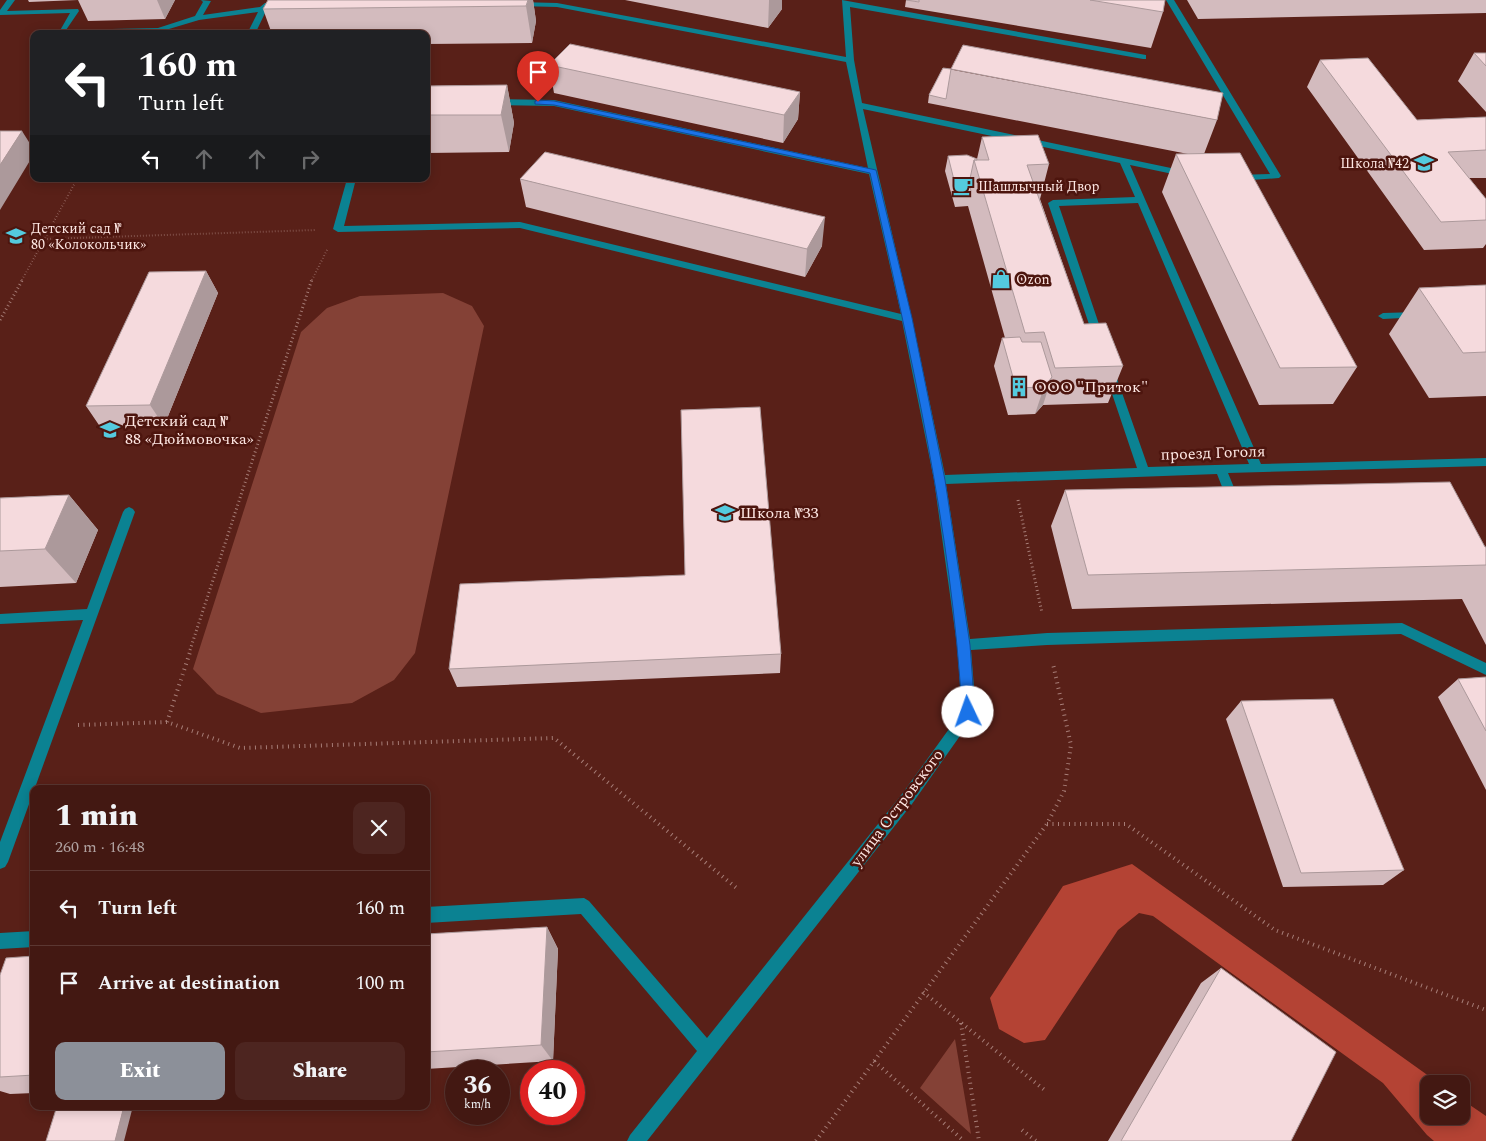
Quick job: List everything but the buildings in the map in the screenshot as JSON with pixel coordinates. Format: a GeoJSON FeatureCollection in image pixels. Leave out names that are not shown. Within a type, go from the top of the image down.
{"type":"FeatureCollection","features":[{"type":"Feature","properties":{"kind":"street"},"geometry":{"type":"LineString","coordinates":[[11,0],[2,13],[75,11],[63,30]]}},
{"type":"Feature","properties":{"kind":"street"},"geometry":{"type":"LineString","coordinates":[[198,18],[207,1],[205,0]]}},
{"type":"Feature","properties":{"kind":"street"},"geometry":{"type":"LineString","coordinates":[[253,30],[267,0]]}},
{"type":"Feature","properties":{"kind":"street"},"geometry":{"type":"LineString","coordinates":[[1170,0],[1276,176],[1230,178]]}},
{"type":"Feature","properties":{"kind":"street"},"geometry":{"type":"LineString","coordinates":[[846,2],[1143,57]]}},
{"type":"Feature","properties":{"kind":"street","name":"улица Островского"},"geometry":{"type":"LineString","coordinates":[[636,1141],[907,798],[968,712],[964,645],[940,480],[908,318],[858,105],[850,60],[846,2]]}},
{"type":"Feature","properties":{"kind":"street"},"geometry":{"type":"LineString","coordinates":[[508,4],[557,5],[850,60]]}},
{"type":"Feature","properties":{"kind":"street"},"geometry":{"type":"LineString","coordinates":[[159,30],[198,18],[263,9],[292,8]]}},
{"type":"Feature","properties":{"kind":"street"},"geometry":{"type":"LineString","coordinates":[[483,102],[554,103],[873,172]]}},
{"type":"Feature","properties":{"kind":"street"},"geometry":{"type":"LineString","coordinates":[[858,105],[1194,175]]}},
{"type":"Feature","properties":{"kind":"street"},"geometry":{"type":"LineString","coordinates":[[1124,161],[1257,468]]}},
{"type":"Feature","properties":{"kind":"street"},"geometry":{"type":"LineString","coordinates":[[351,182],[338,229],[520,225],[908,318]]}},
{"type":"Feature","properties":{"kind":"street"},"geometry":{"type":"LineString","coordinates":[[1141,200],[1053,203],[1144,472]]}},
{"type":"Feature","properties":{"kind":"street"},"geometry":{"type":"LineString","coordinates":[[1383,316],[1430,315]]}},
{"type":"Feature","properties":{"kind":"street","name":"проезд Гоголя"},"geometry":{"type":"LineString","coordinates":[[940,480],[1220,469],[1486,462]]}},
{"type":"Feature","properties":{"kind":"street"},"geometry":{"type":"LineString","coordinates":[[1220,469],[1237,509]]}},
{"type":"Feature","properties":{"kind":"street"},"geometry":{"type":"LineString","coordinates":[[0,862],[129,512]]}},
{"type":"Feature","properties":{"kind":"street"},"geometry":{"type":"LineString","coordinates":[[0,618],[91,614]]}},
{"type":"Feature","properties":{"kind":"street"},"geometry":{"type":"LineString","coordinates":[[964,645],[1047,639],[1402,628],[1486,668]]}},
{"type":"Feature","properties":{"kind":"street"},"geometry":{"type":"LineString","coordinates":[[430,915],[584,906],[706,1050]]}},
{"type":"Feature","properties":{"kind":"street"},"geometry":{"type":"LineString","coordinates":[[0,940],[30,938]]}},
{"type":"Feature","properties":{"kind":"path"},"geometry":{"type":"LineString","coordinates":[[0,320],[75,182]]}},
{"type":"Feature","properties":{"kind":"path"},"geometry":{"type":"LineString","coordinates":[[44,239],[338,229],[308,287],[167,722]]}},
{"type":"Feature","properties":{"kind":"path"},"geometry":{"type":"LineString","coordinates":[[50,726],[167,722],[240,748],[554,738],[740,890]]}},
{"type":"Feature","properties":{"kind":"path"},"geometry":{"type":"LineString","coordinates":[[816,1141],[1047,824],[1126,824],[1275,930],[1486,1010]]}},
{"type":"Feature","properties":{"kind":"path"},"geometry":{"type":"LineString","coordinates":[[923,992],[1047,1092]]}},
{"type":"Feature","properties":{"kind":"path"},"geometry":{"type":"LineString","coordinates":[[961,1022],[979,1141]]}},
{"type":"Feature","properties":{"kind":"path"},"geometry":{"type":"LineString","coordinates":[[874,1061],[964,1141]]}},
{"type":"Feature","properties":{"kind":"path"},"geometry":{"type":"LineString","coordinates":[[1022,1130],[1036,1141]]}},
{"type":"Feature","properties":{"kind":"shaded area"},"geometry":{"type":"Polygon","coordinates":[[[443,293],[472,306],[484,326],[415,653],[394,680],[352,703],[261,713],[217,694],[193,669],[301,332],[327,308],[360,296],[443,293]]]}},
{"type":"Feature","properties":{"kind":"shaded area"},"geometry":{"type":"Polygon","coordinates":[[[1132,864],[1427,1075],[1420,1075],[1420,1125],[1470,1125],[1470,1105],[1486,1116],[1486,1141],[1434,1141],[1383,1083],[1153,916],[1139,913],[1118,930],[1045,1040],[1024,1043],[999,1029],[990,998],[1063,886],[1132,864]]]}},
{"type":"Feature","properties":{"kind":"shaded area"},"geometry":{"type":"Polygon","coordinates":[[[955,1039],[971,1134],[920,1088],[955,1039]]]}},
{"type":"Feature","properties":{"kind":"place","name":"Школа №42"},"geometry":{"type":"Point","coordinates":[1424,163]}},
{"type":"Feature","properties":{"kind":"place","name":"Шашлычный Двор"},"geometry":{"type":"Point","coordinates":[963,186]}},
{"type":"Feature","properties":{"kind":"place","name":"Детский сад № 80 «Колокольчик»"},"geometry":{"type":"Point","coordinates":[16,236]}},
{"type":"Feature","properties":{"kind":"place","name":"Ozon"},"geometry":{"type":"Point","coordinates":[1001,279]}},
{"type":"Feature","properties":{"kind":"place","name":"ООО \"Приток\""},"geometry":{"type":"Point","coordinates":[1019,387]}},
{"type":"Feature","properties":{"kind":"place","name":"Детский сад № 88 «Дюймовочка»"},"geometry":{"type":"Point","coordinates":[110,430]}},
{"type":"Feature","properties":{"kind":"place","name":"Школа №33"},"geometry":{"type":"Point","coordinates":[725,513]}},
{"type":"Feature","properties":{"kind":"route"},"geometry":{"type":"LineString","coordinates":[[538,102],[554,103],[873,172],[908,318],[940,480],[964,645],[968,712]]}}]}
